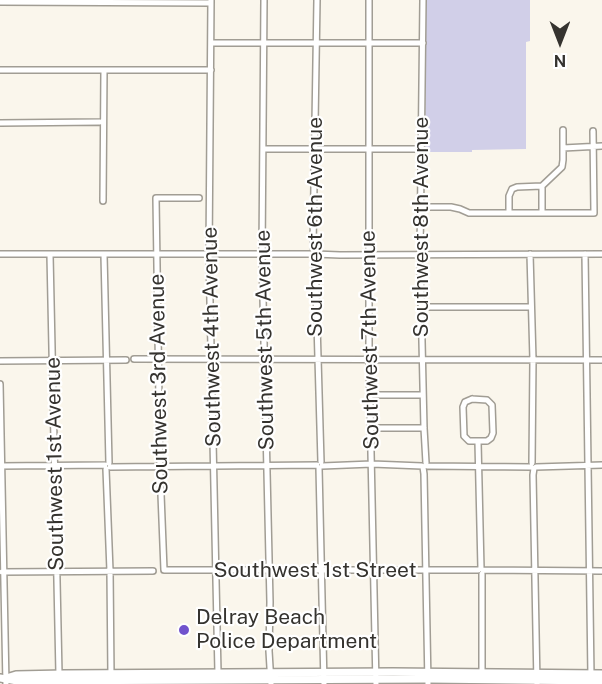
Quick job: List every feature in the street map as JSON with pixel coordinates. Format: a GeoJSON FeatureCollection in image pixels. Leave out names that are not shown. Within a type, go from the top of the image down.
{"type":"FeatureCollection","features":[{"type":"Feature","properties":{"kind":"main road"},"geometry":{"type":"LineString","coordinates":[[218,679],[232,673],[271,679]]}},
{"type":"Feature","properties":{"kind":"main road"},"geometry":{"type":"LineString","coordinates":[[591,679],[602,674]]}},
{"type":"Feature","properties":{"kind":"main road"},"geometry":{"type":"LineString","coordinates":[[4,680],[16,675],[202,680],[215,676],[218,679]]}},
{"type":"Feature","properties":{"kind":"main road"},"geometry":{"type":"LineString","coordinates":[[165,679],[482,677],[536,680]]}},
{"type":"Feature","properties":{"kind":"main road"},"geometry":{"type":"LineString","coordinates":[[482,677],[492,682],[591,679],[602,681]]}},
{"type":"Feature","properties":{"kind":"main road"},"geometry":{"type":"LineString","coordinates":[[4,680],[61,678]]}},
{"type":"Feature","properties":{"kind":"street","name":"Southwest 5th Avenue"},"geometry":{"type":"LineString","coordinates":[[264,0],[262,255],[271,679]]}},
{"type":"Feature","properties":{"kind":"street","name":"Southwest 6th Avenue"},"geometry":{"type":"LineString","coordinates":[[317,0],[313,247],[321,466],[324,679]]}},
{"type":"Feature","properties":{"kind":"street","name":"Southwest 7th Avenue"},"geometry":{"type":"LineString","coordinates":[[369,0],[369,360],[376,679]]}},
{"type":"Feature","properties":{"kind":"street","name":"Southwest 8th Avenue"},"geometry":{"type":"LineString","coordinates":[[423,0],[420,255],[428,679]]}},
{"type":"Feature","properties":{"kind":"street"},"geometry":{"type":"LineString","coordinates":[[0,2],[211,2]]}},
{"type":"Feature","properties":{"kind":"street","name":"Southwest 4th Avenue"},"geometry":{"type":"LineString","coordinates":[[211,2],[209,255],[218,679]]}},
{"type":"Feature","properties":{"kind":"street"},"geometry":{"type":"LineString","coordinates":[[211,43],[423,43]]}},
{"type":"Feature","properties":{"kind":"street"},"geometry":{"type":"LineString","coordinates":[[0,70],[211,70]]}},
{"type":"Feature","properties":{"kind":"street"},"geometry":{"type":"LineString","coordinates":[[103,201],[104,70]]}},
{"type":"Feature","properties":{"kind":"street"},"geometry":{"type":"LineString","coordinates":[[0,123],[100,122]]}},
{"type":"Feature","properties":{"kind":"street"},"geometry":{"type":"LineString","coordinates":[[509,213],[509,195],[513,189],[542,186],[562,167],[563,130]]}},
{"type":"Feature","properties":{"kind":"street"},"geometry":{"type":"LineString","coordinates":[[421,207],[451,207],[469,213],[594,213],[593,131]]}},
{"type":"Feature","properties":{"kind":"street"},"geometry":{"type":"LineString","coordinates":[[262,148],[422,149]]}},
{"type":"Feature","properties":{"kind":"street"},"geometry":{"type":"LineString","coordinates":[[563,148],[602,148]]}},
{"type":"Feature","properties":{"kind":"street"},"geometry":{"type":"LineString","coordinates":[[542,186],[542,213]]}},
{"type":"Feature","properties":{"kind":"street","name":"Southwest 3rd Avenue"},"geometry":{"type":"LineString","coordinates":[[164,570],[156,198],[199,198]]}},
{"type":"Feature","properties":{"kind":"street"},"geometry":{"type":"LineString","coordinates":[[0,254],[602,254]]}},
{"type":"Feature","properties":{"kind":"street"},"geometry":{"type":"LineString","coordinates":[[530,254],[536,680]]}},
{"type":"Feature","properties":{"kind":"street"},"geometry":{"type":"LineString","coordinates":[[585,254],[591,679]]}},
{"type":"Feature","properties":{"kind":"street","name":"Southwest 1st Avenue"},"geometry":{"type":"LineString","coordinates":[[50,255],[61,678]]}},
{"type":"Feature","properties":{"kind":"street"},"geometry":{"type":"LineString","coordinates":[[104,255],[111,677]]}},
{"type":"Feature","properties":{"kind":"street"},"geometry":{"type":"LineString","coordinates":[[421,307],[531,307]]}},
{"type":"Feature","properties":{"kind":"street"},"geometry":{"type":"LineString","coordinates":[[134,359],[602,360]]}},
{"type":"Feature","properties":{"kind":"street"},"geometry":{"type":"LineString","coordinates":[[0,361],[126,360]]}},
{"type":"Feature","properties":{"kind":"street"},"geometry":{"type":"LineString","coordinates":[[0,384],[4,680]]}},
{"type":"Feature","properties":{"kind":"street"},"geometry":{"type":"LineString","coordinates":[[371,395],[423,395]]}},
{"type":"Feature","properties":{"kind":"street"},"geometry":{"type":"LineString","coordinates":[[472,399],[487,400],[491,403],[492,408],[492,436],[487,441],[478,442],[467,440],[464,433],[463,407],[467,401],[472,399]]}},
{"type":"Feature","properties":{"kind":"street"},"geometry":{"type":"LineString","coordinates":[[371,428],[424,428]]}},
{"type":"Feature","properties":{"kind":"street"},"geometry":{"type":"LineString","coordinates":[[478,442],[482,677]]}},
{"type":"Feature","properties":{"kind":"street"},"geometry":{"type":"LineString","coordinates":[[1,466],[602,465]]}},
{"type":"Feature","properties":{"kind":"street","name":"Southwest 1st Street"},"geometry":{"type":"LineString","coordinates":[[164,570],[602,571]]}},
{"type":"Feature","properties":{"kind":"street"},"geometry":{"type":"LineString","coordinates":[[2,572],[153,571]]}},
{"type":"Feature","properties":{"kind":"shaded area"},"geometry":{"type":"Polygon","coordinates":[[[426,0],[530,0],[530,41],[526,42],[526,149],[425,152],[426,0]]]}},
{"type":"Feature","properties":{"kind":"place","name":"Delray Beach Police Department"},"geometry":{"type":"Point","coordinates":[184,630]}}]}
